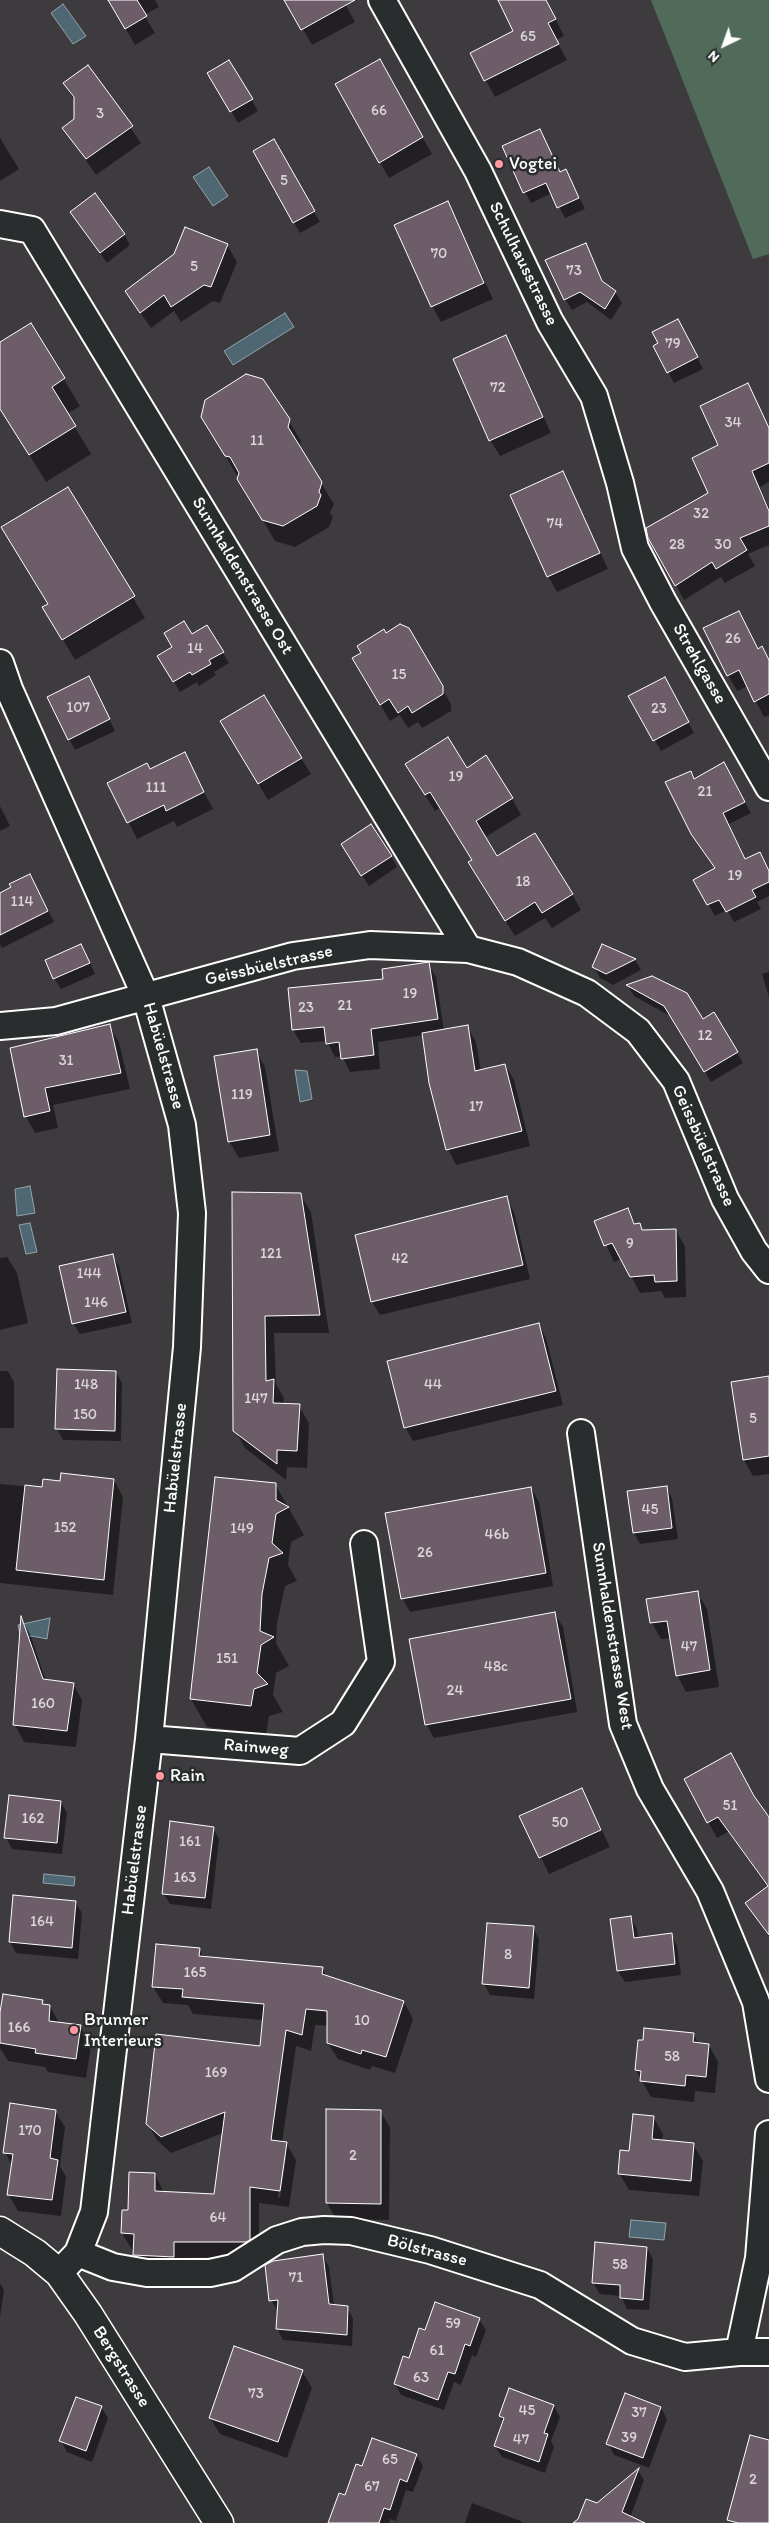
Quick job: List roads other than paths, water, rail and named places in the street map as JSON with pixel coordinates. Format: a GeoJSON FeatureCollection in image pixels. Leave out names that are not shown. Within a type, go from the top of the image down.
{"type":"FeatureCollection","features":[{"type":"Feature","properties":{"kind":"street","name":"Schulhausstrasse"},"geometry":{"type":"LineString","coordinates":[[382,0],[478,171],[550,322],[594,396],[620,482],[632,540]]}},
{"type":"Feature","properties":{"kind":"street","name":"Sunnhaldenstrasse Ost"},"geometry":{"type":"LineString","coordinates":[[0,224],[32,230],[468,949]]}},
{"type":"Feature","properties":{"kind":"street","name":"Strehlgasse"},"geometry":{"type":"LineString","coordinates":[[632,540],[663,602],[769,787]]}},
{"type":"Feature","properties":{"kind":"street","name":"Habüelstrasse"},"geometry":{"type":"LineString","coordinates":[[0,663],[12,698],[146,997],[182,1125],[192,1213],[187,1347],[149,1739],[94,2212],[78,2253],[59,2273]]}},
{"type":"Feature","properties":{"kind":"street","name":"Geissbüelstrasse"},"geometry":{"type":"LineString","coordinates":[[0,1026],[56,1021],[293,956],[370,945],[468,949],[518,962],[586,993],[638,1031],[676,1081],[725,1199],[754,1251],[769,1270]]}},
{"type":"Feature","properties":{"kind":"street","name":"Sunnhaldenstrasse West"},"geometry":{"type":"LineString","coordinates":[[581,1433],[623,1724],[650,1789],[710,1891],[756,2002],[769,2079]]}},
{"type":"Feature","properties":{"kind":"street","name":"Rainweg"},"geometry":{"type":"LineString","coordinates":[[149,1739],[300,1751],[344,1723],[381,1662],[364,1544]]}},
{"type":"Feature","properties":{"kind":"street"},"geometry":{"type":"LineString","coordinates":[[739,2352],[759,2258],[769,2134]]}},
{"type":"Feature","properties":{"kind":"street","name":"Bölstrasse"},"geometry":{"type":"LineString","coordinates":[[78,2253],[113,2267],[147,2273],[210,2273],[233,2268],[277,2240],[302,2232],[324,2230],[351,2232],[430,2250],[540,2286],[632,2341],[685,2358],[739,2352],[769,2352]]}},
{"type":"Feature","properties":{"kind":"street","name":"Bergstrasse"},"geometry":{"type":"LineString","coordinates":[[0,2231],[35,2253],[59,2273],[88,2314],[220,2523]]}},
{"type":"Feature","properties":{"kind":"water"},"geometry":{"type":"Polygon","coordinates":[[[63,4],[86,36],[73,44],[51,13],[63,4]]]}},
{"type":"Feature","properties":{"kind":"water"},"geometry":{"type":"Polygon","coordinates":[[[209,167],[228,196],[213,206],[193,177],[209,167]]]}},
{"type":"Feature","properties":{"kind":"water"},"geometry":{"type":"Polygon","coordinates":[[[285,313],[294,327],[233,365],[224,351],[285,313]]]}},
{"type":"Feature","properties":{"kind":"water"},"geometry":{"type":"Polygon","coordinates":[[[295,1070],[307,1071],[312,1099],[300,1102],[295,1070]]]}},
{"type":"Feature","properties":{"kind":"water"},"geometry":{"type":"Polygon","coordinates":[[[30,1186],[35,1213],[17,1216],[15,1189],[30,1186]]]}},
{"type":"Feature","properties":{"kind":"water"},"geometry":{"type":"Polygon","coordinates":[[[30,1223],[37,1252],[26,1254],[19,1225],[30,1223]]]}},
{"type":"Feature","properties":{"kind":"water"},"geometry":{"type":"Polygon","coordinates":[[[50,1618],[47,1639],[32,1636],[21,1639],[18,1625],[50,1618]]]}},
{"type":"Feature","properties":{"kind":"water"},"geometry":{"type":"Polygon","coordinates":[[[44,1874],[75,1877],[74,1886],[43,1883],[44,1874]]]}},
{"type":"Feature","properties":{"kind":"water"},"geometry":{"type":"Polygon","coordinates":[[[631,2220],[666,2223],[664,2240],[629,2237],[631,2220]]]}},
{"type":"Feature","properties":{"kind":"place","name":"Vogtei"},"geometry":{"type":"Point","coordinates":[499,164]}},
{"type":"Feature","properties":{"kind":"place","name":"Rain"},"geometry":{"type":"Point","coordinates":[160,1776]}},
{"type":"Feature","properties":{"kind":"place","name":"Brunner Interieurs"},"geometry":{"type":"Point","coordinates":[74,2030]}}]}
